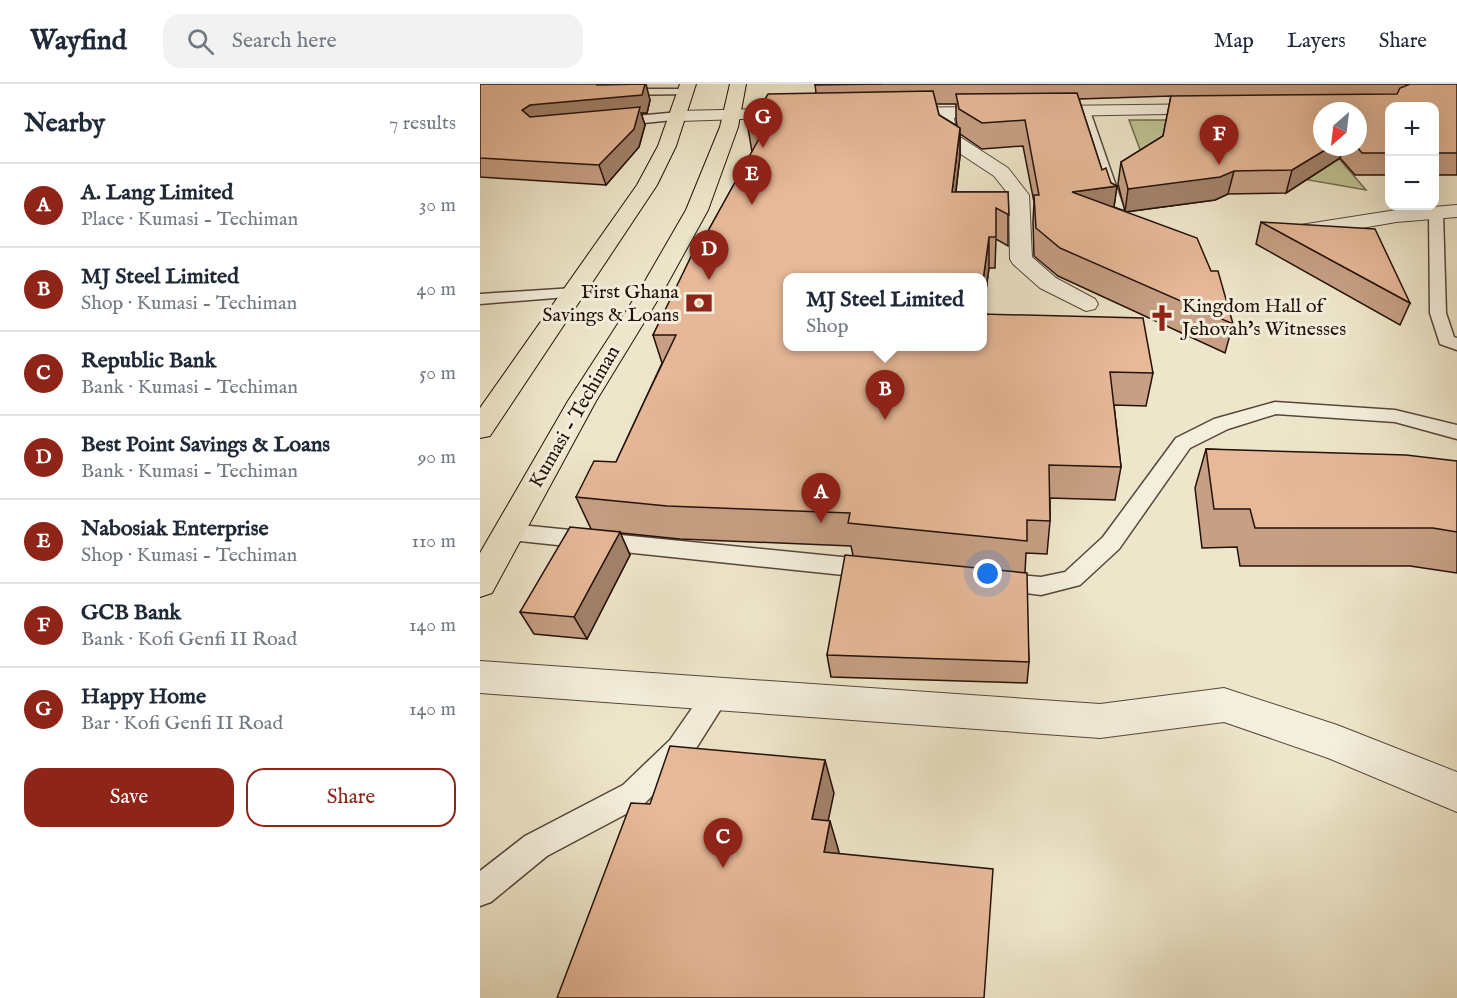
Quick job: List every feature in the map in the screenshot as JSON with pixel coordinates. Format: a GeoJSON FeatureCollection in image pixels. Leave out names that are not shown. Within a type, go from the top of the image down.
{"type":"FeatureCollection","features":[{"type":"Feature","properties":{"kind":"highway","name":"Kumasi - Techiman"},"geometry":{"type":"LineString","coordinates":[[480,584],[582,402],[658,278],[702,199],[720,162],[734,113],[738,84]]}},
{"type":"Feature","properties":{"kind":"highway"},"geometry":{"type":"LineString","coordinates":[[484,416],[574,293],[647,185],[667,146],[687,88]]}},
{"type":"Feature","properties":{"kind":"street"},"geometry":{"type":"LineString","coordinates":[[874,113],[1230,109]]}},
{"type":"Feature","properties":{"kind":"street"},"geometry":{"type":"LineString","coordinates":[[944,112],[948,137],[1000,172],[1019,195],[1021,259],[1048,283],[1086,304]]}},
{"type":"Feature","properties":{"kind":"street"},"geometry":{"type":"LineString","coordinates":[[679,116],[816,113]]}},
{"type":"Feature","properties":{"kind":"street"},"geometry":{"type":"LineString","coordinates":[[1294,233],[1396,216],[1446,212]]}},
{"type":"Feature","properties":{"kind":"street"},"geometry":{"type":"LineString","coordinates":[[480,677],[715,696],[1100,721],[1224,705],[1337,744],[1457,792]]}},
{"type":"Feature","properties":{"kind":"lane"},"geometry":{"type":"LineString","coordinates":[[604,93],[687,88]]}},
{"type":"Feature","properties":{"kind":"lane"},"geometry":{"type":"LineString","coordinates":[[1084,111],[1117,209]]}},
{"type":"Feature","properties":{"kind":"lane"},"geometry":{"type":"LineString","coordinates":[[596,124],[679,116]]}},
{"type":"Feature","properties":{"kind":"lane"},"geometry":{"type":"LineString","coordinates":[[1446,212],[1438,313],[1446,340],[1457,345]]}},
{"type":"Feature","properties":{"kind":"lane"},"geometry":{"type":"LineString","coordinates":[[480,300],[574,293]]}},
{"type":"Feature","properties":{"kind":"lane"},"geometry":{"type":"LineString","coordinates":[[982,580],[1041,586],[1072,579],[1111,543],[1183,443],[1221,424],[1275,408],[1395,416],[1457,432]]}},
{"type":"Feature","properties":{"kind":"lane"},"geometry":{"type":"LineString","coordinates":[[510,532],[887,571]]}},
{"type":"Feature","properties":{"kind":"lane"},"geometry":{"type":"LineString","coordinates":[[480,891],[536,846],[633,795],[680,749],[715,696]]}},
{"type":"Feature","properties":{"kind":"green space"},"geometry":{"type":"Polygon","coordinates":[[[1129,120],[1184,120],[1142,155],[1129,120]]]}},
{"type":"Feature","properties":{"kind":"green space"},"geometry":{"type":"Polygon","coordinates":[[[1317,156],[1337,156],[1366,190],[1303,179],[1317,156]]]}},
{"type":"Feature","properties":{"kind":"building"},"geometry":{"type":"Polygon","coordinates":[[[480,84],[645,84],[642,95],[530,105],[522,110],[530,117],[640,107],[634,129],[599,165],[480,158],[480,84]]]}},
{"type":"Feature","properties":{"kind":"building"},"geometry":{"type":"Polygon","coordinates":[[[815,84],[882,84],[815,85],[815,84]]]}},
{"type":"Feature","properties":{"kind":"building"},"geometry":{"type":"Polygon","coordinates":[[[1406,84],[1457,85],[1457,153],[1439,153],[1439,102],[1385,102],[1385,153],[1367,153],[1367,102],[1313,102],[1313,156],[1315,156],[1292,170],[1234,171],[1220,177],[1128,189],[1121,162],[1163,136],[1171,96],[1397,94],[1400,88],[1408,85],[1406,84]]]}},
{"type":"Feature","properties":{"kind":"building"},"geometry":{"type":"Polygon","coordinates":[[[933,91],[939,115],[960,128],[952,192],[1008,192],[1009,215],[996,208],[996,237],[989,237],[984,273],[783,273],[783,351],[987,351],[987,314],[1143,318],[1153,373],[1110,372],[1121,467],[1049,465],[1050,521],[1027,520],[1027,541],[848,523],[850,513],[667,506],[576,497],[594,461],[616,462],[676,335],[653,335],[699,240],[703,240],[765,128],[748,128],[768,94],[933,91]]]}},
{"type":"Feature","properties":{"kind":"building"},"geometry":{"type":"Polygon","coordinates":[[[1077,93],[1102,170],[1106,168],[1111,183],[1117,186],[1072,192],[1197,238],[1211,271],[1218,271],[1233,324],[1060,248],[1036,228],[1034,195],[1039,195],[1025,120],[982,123],[959,109],[956,94],[1077,93]]]}},
{"type":"Feature","properties":{"kind":"building"},"geometry":{"type":"Polygon","coordinates":[[[1261,222],[1375,229],[1410,303],[1261,222]]]}},
{"type":"Feature","properties":{"kind":"building"},"geometry":{"type":"Polygon","coordinates":[[[1206,449],[1406,455],[1457,461],[1457,532],[1433,528],[1255,528],[1250,509],[1214,509],[1206,449]]]}},
{"type":"Feature","properties":{"kind":"building"},"geometry":{"type":"Polygon","coordinates":[[[570,527],[620,532],[574,617],[520,612],[570,527]]]}},
{"type":"Feature","properties":{"kind":"building"},"geometry":{"type":"Polygon","coordinates":[[[845,555],[1027,573],[1029,662],[827,655],[845,555]]]}},
{"type":"Feature","properties":{"kind":"building"},"geometry":{"type":"Polygon","coordinates":[[[670,746],[825,760],[812,819],[830,821],[824,852],[993,869],[984,998],[557,998],[631,803],[650,804],[670,746]]]}},
{"type":"Feature","properties":{"kind":"place","name":"Happy Home"},"geometry":{"type":"Point","coordinates":[763,148]}},
{"type":"Feature","properties":{"kind":"place","name":"GCB Bank"},"geometry":{"type":"Point","coordinates":[1219,165]}},
{"type":"Feature","properties":{"kind":"place","name":"Nabosiak Enterprise"},"geometry":{"type":"Point","coordinates":[752,205]}},
{"type":"Feature","properties":{"kind":"place","name":"Best Point Savings & Loans"},"geometry":{"type":"Point","coordinates":[709,280]}},
{"type":"Feature","properties":{"kind":"place","name":"First Ghana Savings & Loans"},"geometry":{"type":"Point","coordinates":[699,303]}},
{"type":"Feature","properties":{"kind":"place","name":"Kingdom Hall of Jehovah's Witnesses"},"geometry":{"type":"Point","coordinates":[1162,318]}},
{"type":"Feature","properties":{"kind":"place","name":"MJ Steel Limited"},"geometry":{"type":"Point","coordinates":[885,420]}},
{"type":"Feature","properties":{"kind":"place","name":"A. Lang Limited"},"geometry":{"type":"Point","coordinates":[821,523]}},
{"type":"Feature","properties":{"kind":"place","name":"Republic Bank"},"geometry":{"type":"Point","coordinates":[723,868]}}]}
